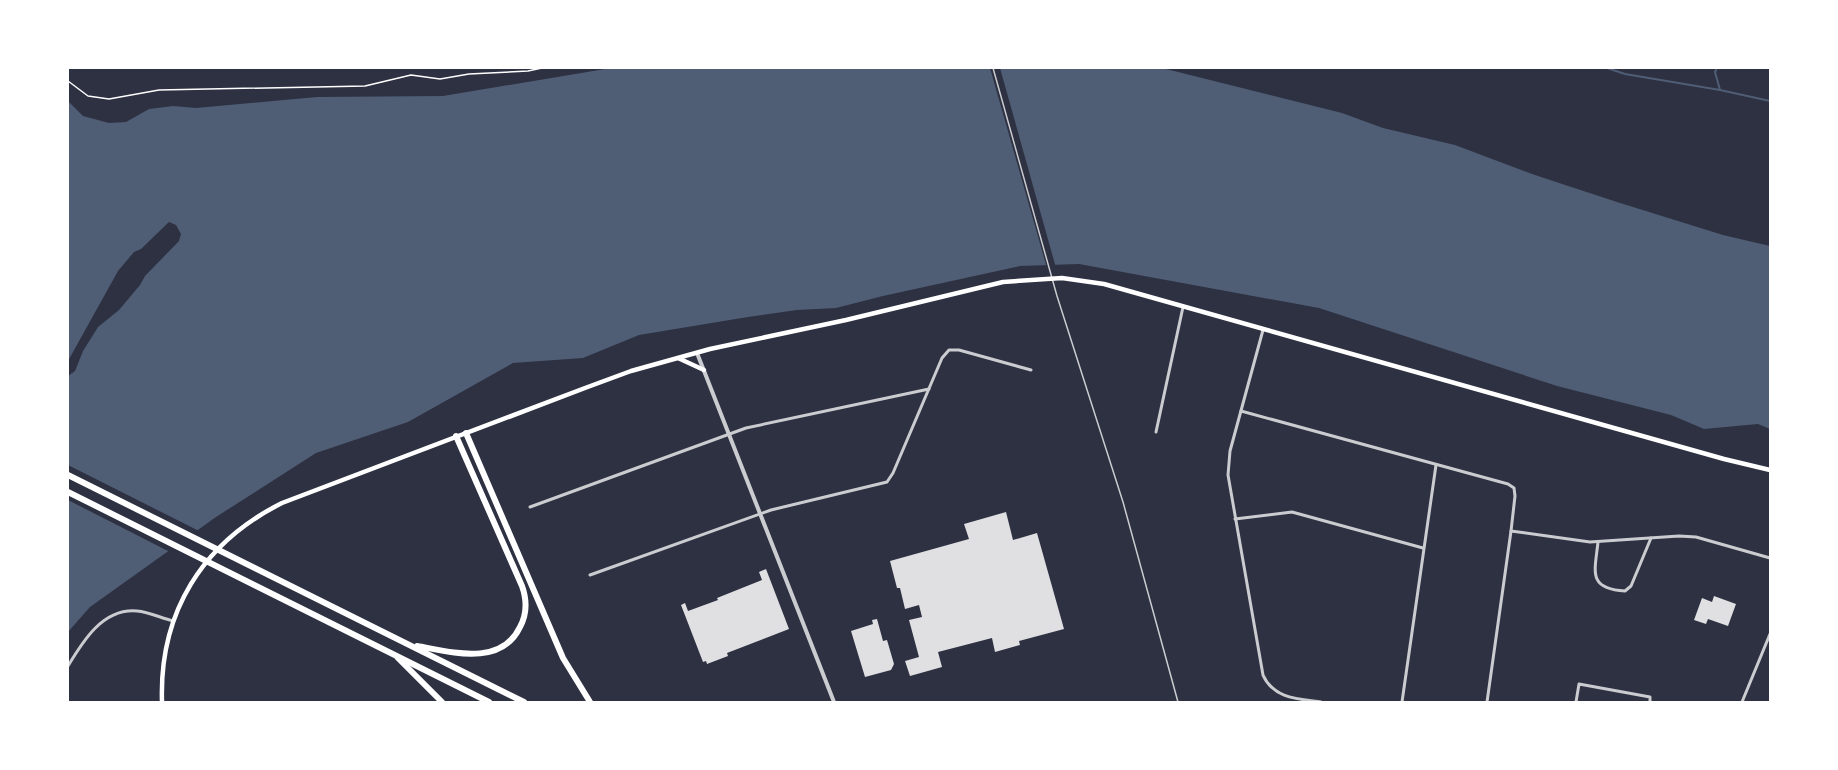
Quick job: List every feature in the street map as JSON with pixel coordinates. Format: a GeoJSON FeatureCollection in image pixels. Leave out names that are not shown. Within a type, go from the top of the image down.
{"type":"FeatureCollection","features":[{"type":"Feature","properties":{"kind":"highway"},"geometry":{"type":"LineString","coordinates":[[466,433],[563,658],[590,702]]}},
{"type":"Feature","properties":{"kind":"highway"},"geometry":{"type":"LineString","coordinates":[[409,644],[460,654],[489,652],[503,646],[514,637],[522,624],[525,613],[522,586],[456,436]]}},
{"type":"Feature","properties":{"kind":"highway"},"geometry":{"type":"LineString","coordinates":[[68,475],[524,702]]}},
{"type":"Feature","properties":{"kind":"highway"},"geometry":{"type":"LineString","coordinates":[[68,492],[489,702]]}},
{"type":"Feature","properties":{"kind":"highway"},"geometry":{"type":"LineString","coordinates":[[393,654],[442,702]]}},
{"type":"Feature","properties":{"kind":"main road"},"geometry":{"type":"LineString","coordinates":[[162,702],[164,654],[173,621],[200,569],[229,538],[255,518],[282,503],[631,371],[698,352],[979,287],[1030,279],[1070,278],[1094,282],[1770,470]]}},
{"type":"Feature","properties":{"kind":"main road"},"geometry":{"type":"LineString","coordinates":[[678,358],[704,370]]}},
{"type":"Feature","properties":{"kind":"street"},"geometry":{"type":"LineString","coordinates":[[1156,432],[1183,306]]}},
{"type":"Feature","properties":{"kind":"street"},"geometry":{"type":"LineString","coordinates":[[1264,328],[1227,468],[1265,681],[1275,691],[1287,697],[1321,702]]}},
{"type":"Feature","properties":{"kind":"street"},"geometry":{"type":"LineString","coordinates":[[590,575],[779,508],[887,482],[945,354],[953,349],[1031,370]]}},
{"type":"Feature","properties":{"kind":"street"},"geometry":{"type":"LineString","coordinates":[[698,352],[834,702]]}},
{"type":"Feature","properties":{"kind":"street"},"geometry":{"type":"LineString","coordinates":[[530,507],[760,424],[929,389]]}},
{"type":"Feature","properties":{"kind":"street"},"geometry":{"type":"LineString","coordinates":[[1241,411],[1508,484],[1514,488],[1511,531],[1487,702]]}},
{"type":"Feature","properties":{"kind":"street"},"geometry":{"type":"LineString","coordinates":[[1402,702],[1436,465]]}},
{"type":"Feature","properties":{"kind":"street"},"geometry":{"type":"LineString","coordinates":[[1236,519],[1292,512],[1424,548]]}},
{"type":"Feature","properties":{"kind":"street"},"geometry":{"type":"LineString","coordinates":[[1511,531],[1598,542],[1696,537],[1770,558]]}},
{"type":"Feature","properties":{"kind":"street"},"geometry":{"type":"LineString","coordinates":[[1598,542],[1594,574],[1596,581],[1602,586],[1625,591],[1631,586],[1651,538]]}},
{"type":"Feature","properties":{"kind":"street"},"geometry":{"type":"LineString","coordinates":[[68,666],[88,635],[115,614],[140,611],[173,621]]}},
{"type":"Feature","properties":{"kind":"street"},"geometry":{"type":"LineString","coordinates":[[1742,702],[1770,634]]}},
{"type":"Feature","properties":{"kind":"street"},"geometry":{"type":"LineString","coordinates":[[1576,702],[1579,684],[1650,697],[1650,702]]}},
{"type":"Feature","properties":{"kind":"lane"},"geometry":{"type":"LineString","coordinates":[[993,68],[1057,296],[1123,502],[1178,702]]}},
{"type":"Feature","properties":{"kind":"path"},"geometry":{"type":"LineString","coordinates":[[68,81],[88,96],[109,99],[159,90],[365,86],[411,75],[440,79],[469,74],[528,71],[542,68]]}},
{"type":"Feature","properties":{"kind":"water"},"geometry":{"type":"Polygon","coordinates":[[[611,68],[1162,68],[1342,113],[1383,128],[1455,145],[1617,202],[1723,235],[1770,246],[1770,429],[1758,424],[1704,429],[1671,415],[1557,386],[1319,308],[1079,264],[1020,266],[836,308],[797,310],[639,335],[583,358],[513,363],[408,422],[316,453],[216,517],[90,607],[68,632],[68,376],[75,371],[83,351],[98,327],[119,310],[145,276],[179,241],[181,234],[176,225],[169,222],[141,249],[134,252],[118,271],[68,361],[68,101],[83,116],[109,123],[126,122],[149,109],[173,106],[196,108],[317,97],[443,96],[611,68]]]}},
{"type":"Feature","properties":{"kind":"pier"},"geometry":{"type":"Polygon","coordinates":[[[990,68],[1000,68],[1056,268],[1047,268],[990,68]]]}},
{"type":"Feature","properties":{"kind":"pier"},"geometry":{"type":"Polygon","coordinates":[[[68,465],[201,532],[172,553],[68,500],[68,465]]]}},
{"type":"Feature","properties":{"kind":"building"},"geometry":{"type":"Polygon","coordinates":[[[1006,512],[1013,540],[1037,533],[1064,629],[1019,641],[1020,645],[995,652],[992,638],[938,652],[942,667],[910,676],[905,661],[919,657],[909,620],[922,617],[919,605],[905,609],[890,561],[969,539],[964,524],[1006,512]]]}},
{"type":"Feature","properties":{"kind":"building"},"geometry":{"type":"Polygon","coordinates":[[[766,569],[789,629],[727,653],[728,656],[707,664],[706,661],[703,662],[681,605],[685,603],[688,611],[718,600],[717,598],[762,580],[759,572],[766,569]]]}},
{"type":"Feature","properties":{"kind":"building"},"geometry":{"type":"Polygon","coordinates":[[[1714,596],[1736,604],[1728,626],[1708,619],[1706,624],[1694,620],[1702,598],[1712,602],[1714,596]]]}},
{"type":"Feature","properties":{"kind":"building"},"geometry":{"type":"Polygon","coordinates":[[[877,619],[883,641],[887,640],[894,664],[891,670],[865,677],[851,631],[873,624],[872,620],[877,619]]]}},
{"type":"Feature","properties":{"kind":"waterway"},"geometry":{"type":"LineString","coordinates":[[1607,68],[1625,74],[1770,101]]}},
{"type":"Feature","properties":{"kind":"waterway"},"geometry":{"type":"LineString","coordinates":[[1717,68],[1715,72],[1720,90]]}}]}
